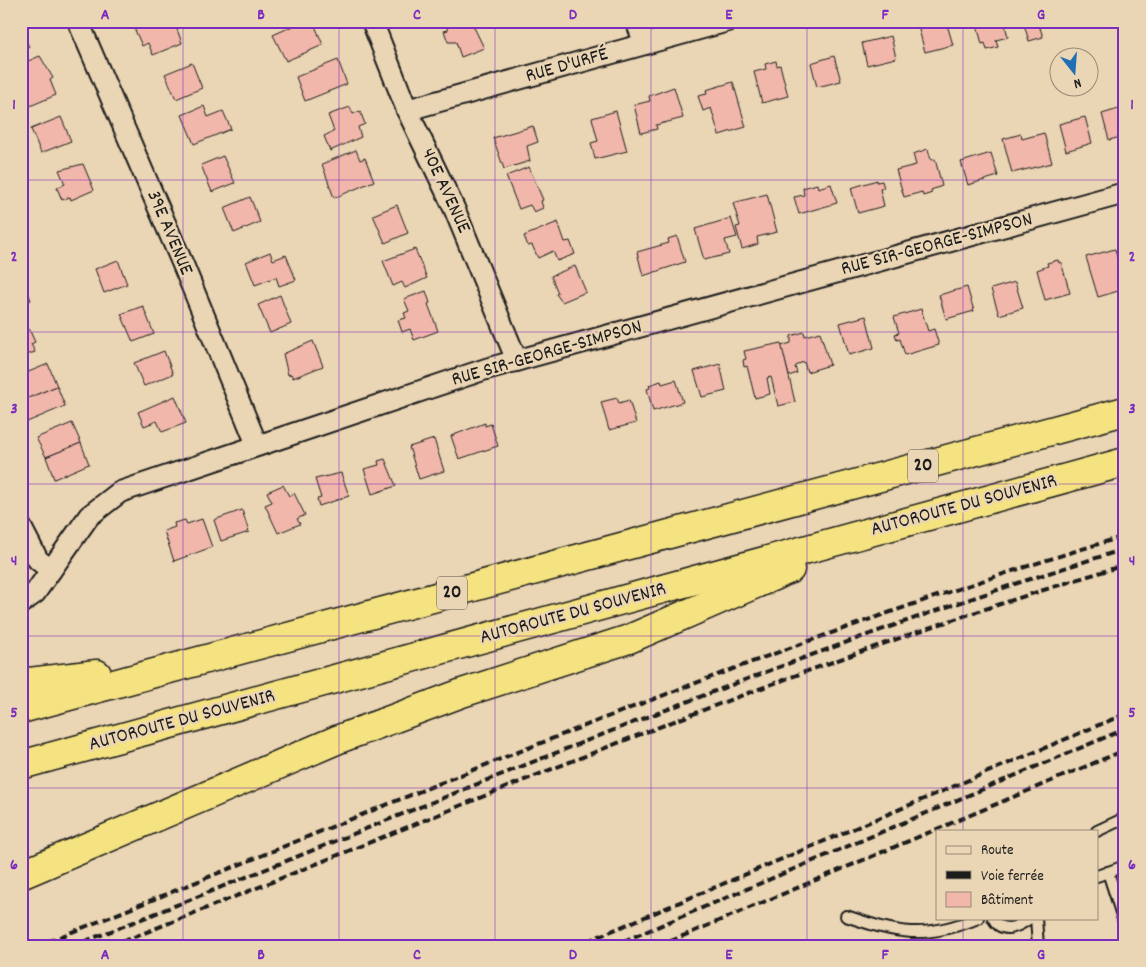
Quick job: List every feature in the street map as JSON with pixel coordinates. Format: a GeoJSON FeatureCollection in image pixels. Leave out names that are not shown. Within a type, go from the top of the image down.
{"type":"FeatureCollection","features":[{"type":"Feature","properties":{"kind":"highway","name":"20"},"geometry":{"type":"LineString","coordinates":[[21,709],[1125,411]]}},
{"type":"Feature","properties":{"kind":"highway","name":"AUTOROUTE DU SOUVENIR"},"geometry":{"type":"LineString","coordinates":[[21,765],[1125,462]]}},
{"type":"Feature","properties":{"kind":"highway"},"geometry":{"type":"LineString","coordinates":[[21,875],[339,738],[462,693],[629,639],[880,530]]}},
{"type":"Feature","properties":{"kind":"highway"},"geometry":{"type":"LineString","coordinates":[[21,683],[183,664]]}},
{"type":"Feature","properties":{"kind":"highway"},"geometry":{"type":"LineString","coordinates":[[21,780],[178,722]]}},
{"type":"Feature","properties":{"kind":"street","name":"39E AVENUE"},"geometry":{"type":"LineString","coordinates":[[78,21],[184,266],[257,445]]}},
{"type":"Feature","properties":{"kind":"street","name":"40E AVENUE"},"geometry":{"type":"LineString","coordinates":[[372,21],[407,110],[454,208],[517,361]]}},
{"type":"Feature","properties":{"kind":"street"},"geometry":{"type":"LineString","coordinates":[[636,21],[645,44]]}},
{"type":"Feature","properties":{"kind":"street","name":"RUE D'URFÉ"},"geometry":{"type":"LineString","coordinates":[[407,110],[728,21]]}},
{"type":"Feature","properties":{"kind":"street","name":"RUE SIR-GEORGE-SIMPSON"},"geometry":{"type":"LineString","coordinates":[[21,603],[35,593],[89,516],[120,492],[257,445],[517,361],[1125,194]]}},
{"type":"Feature","properties":{"kind":"street"},"geometry":{"type":"LineString","coordinates":[[21,527],[38,560],[51,570]]}},
{"type":"Feature","properties":{"kind":"lane"},"geometry":{"type":"LineString","coordinates":[[1098,831],[1125,818]]}},
{"type":"Feature","properties":{"kind":"lane"},"geometry":{"type":"LineString","coordinates":[[1098,876],[1125,866]]}},
{"type":"Feature","properties":{"kind":"lane"},"geometry":{"type":"LineString","coordinates":[[1108,872],[1125,925]]}},
{"type":"Feature","properties":{"kind":"lane"},"geometry":{"type":"LineString","coordinates":[[846,916],[888,929],[918,934],[954,928],[973,920]]}},
{"type":"Feature","properties":{"kind":"lane"},"geometry":{"type":"LineString","coordinates":[[994,920],[1002,928],[1010,929],[1026,920]]}},
{"type":"Feature","properties":{"kind":"lane"},"geometry":{"type":"LineString","coordinates":[[1036,920],[1038,946]]}},
{"type":"Feature","properties":{"kind":"building"},"geometry":{"type":"Polygon","coordinates":[[[131,21],[174,21],[182,43],[153,55],[148,43],[142,46],[131,21]]]}},
{"type":"Feature","properties":{"kind":"building"},"geometry":{"type":"Polygon","coordinates":[[[304,21],[313,21],[323,45],[286,61],[273,35],[304,21]]]}},
{"type":"Feature","properties":{"kind":"building"},"geometry":{"type":"Polygon","coordinates":[[[445,21],[471,21],[484,48],[461,57],[456,42],[448,42],[444,31],[448,30],[445,21]]]}},
{"type":"Feature","properties":{"kind":"building"},"geometry":{"type":"Polygon","coordinates":[[[557,21],[573,21],[559,27],[557,21]]]}},
{"type":"Feature","properties":{"kind":"building"},"geometry":{"type":"Polygon","coordinates":[[[936,21],[946,21],[953,45],[925,52],[918,26],[936,21]]]}},
{"type":"Feature","properties":{"kind":"building"},"geometry":{"type":"Polygon","coordinates":[[[976,21],[1004,21],[1008,37],[996,40],[998,47],[987,50],[985,43],[982,44],[976,21]]]}},
{"type":"Feature","properties":{"kind":"building"},"geometry":{"type":"Polygon","coordinates":[[[1023,21],[1055,21],[1039,25],[1043,37],[1029,41],[1023,21]]]}},
{"type":"Feature","properties":{"kind":"building"},"geometry":{"type":"Polygon","coordinates":[[[21,30],[29,47],[21,51],[21,30]]]}},
{"type":"Feature","properties":{"kind":"building"},"geometry":{"type":"Polygon","coordinates":[[[891,36],[896,58],[867,65],[862,43],[891,36]]]}},
{"type":"Feature","properties":{"kind":"building"},"geometry":{"type":"Polygon","coordinates":[[[40,56],[53,78],[50,80],[56,95],[23,109],[21,64],[40,56]]]}},
{"type":"Feature","properties":{"kind":"building"},"geometry":{"type":"Polygon","coordinates":[[[834,56],[841,81],[817,87],[811,63],[834,56]]]}},
{"type":"Feature","properties":{"kind":"building"},"geometry":{"type":"Polygon","coordinates":[[[338,60],[347,84],[305,101],[296,77],[338,60]]]}},
{"type":"Feature","properties":{"kind":"building"},"geometry":{"type":"Polygon","coordinates":[[[776,61],[777,66],[780,65],[788,96],[762,103],[754,72],[766,69],[765,64],[776,61]]]}},
{"type":"Feature","properties":{"kind":"building"},"geometry":{"type":"Polygon","coordinates":[[[192,63],[202,88],[176,99],[165,74],[192,63]]]}},
{"type":"Feature","properties":{"kind":"building"},"geometry":{"type":"Polygon","coordinates":[[[733,82],[746,127],[719,135],[711,108],[703,111],[698,96],[707,94],[706,90],[733,82]]]}},
{"type":"Feature","properties":{"kind":"building"},"geometry":{"type":"Polygon","coordinates":[[[674,87],[683,118],[656,125],[657,129],[641,133],[634,105],[650,101],[649,96],[674,87]]]}},
{"type":"Feature","properties":{"kind":"building"},"geometry":{"type":"Polygon","coordinates":[[[204,106],[208,117],[223,111],[231,129],[194,144],[182,115],[204,106]]]}},
{"type":"Feature","properties":{"kind":"building"},"geometry":{"type":"Polygon","coordinates":[[[350,107],[353,114],[360,111],[365,124],[358,127],[361,137],[330,151],[324,136],[334,131],[328,115],[350,107]]]}},
{"type":"Feature","properties":{"kind":"building"},"geometry":{"type":"Polygon","coordinates":[[[1125,107],[1125,136],[1109,140],[1102,114],[1125,107]]]}},
{"type":"Feature","properties":{"kind":"building"},"geometry":{"type":"Polygon","coordinates":[[[616,111],[627,151],[595,159],[591,143],[598,141],[592,118],[616,111]]]}},
{"type":"Feature","properties":{"kind":"building"},"geometry":{"type":"Polygon","coordinates":[[[61,117],[71,141],[41,153],[31,129],[61,117]]]}},
{"type":"Feature","properties":{"kind":"building"},"geometry":{"type":"Polygon","coordinates":[[[1085,117],[1092,143],[1066,151],[1059,124],[1085,117]]]}},
{"type":"Feature","properties":{"kind":"building"},"geometry":{"type":"Polygon","coordinates":[[[533,126],[538,142],[527,146],[530,161],[504,169],[493,138],[533,126]]]}},
{"type":"Feature","properties":{"kind":"building"},"geometry":{"type":"Polygon","coordinates":[[[1044,133],[1052,163],[1012,173],[1003,139],[1021,134],[1022,139],[1044,133]]]}},
{"type":"Feature","properties":{"kind":"building"},"geometry":{"type":"Polygon","coordinates":[[[928,149],[931,160],[935,159],[942,186],[931,190],[932,193],[923,196],[922,192],[904,197],[896,170],[916,165],[913,154],[928,149]]]}},
{"type":"Feature","properties":{"kind":"building"},"geometry":{"type":"Polygon","coordinates":[[[356,150],[360,160],[365,158],[374,181],[334,198],[322,164],[356,150]]]}},
{"type":"Feature","properties":{"kind":"building"},"geometry":{"type":"Polygon","coordinates":[[[991,153],[998,176],[968,185],[961,162],[991,153]]]}},
{"type":"Feature","properties":{"kind":"building"},"geometry":{"type":"Polygon","coordinates":[[[223,156],[235,183],[212,192],[201,165],[223,156]]]}},
{"type":"Feature","properties":{"kind":"building"},"geometry":{"type":"Polygon","coordinates":[[[83,164],[94,190],[71,200],[70,197],[62,200],[57,188],[65,184],[59,170],[83,164]]]}},
{"type":"Feature","properties":{"kind":"building"},"geometry":{"type":"Polygon","coordinates":[[[529,167],[543,200],[541,201],[543,208],[534,212],[530,205],[519,209],[506,176],[529,167]]]}},
{"type":"Feature","properties":{"kind":"building"},"geometry":{"type":"Polygon","coordinates":[[[877,180],[877,182],[882,181],[884,188],[880,189],[884,206],[858,213],[851,188],[877,180]]]}},
{"type":"Feature","properties":{"kind":"building"},"geometry":{"type":"Polygon","coordinates":[[[817,184],[818,188],[831,184],[837,203],[799,214],[794,197],[804,195],[803,188],[817,184]]]}},
{"type":"Feature","properties":{"kind":"building"},"geometry":{"type":"Polygon","coordinates":[[[767,194],[777,232],[757,237],[758,244],[742,249],[736,227],[740,226],[733,203],[767,194]]]}},
{"type":"Feature","properties":{"kind":"building"},"geometry":{"type":"Polygon","coordinates":[[[250,197],[260,222],[234,233],[224,208],[250,197]]]}},
{"type":"Feature","properties":{"kind":"building"},"geometry":{"type":"Polygon","coordinates":[[[397,205],[408,233],[385,243],[373,215],[397,205]]]}},
{"type":"Feature","properties":{"kind":"building"},"geometry":{"type":"Polygon","coordinates":[[[731,218],[737,237],[725,240],[729,254],[704,260],[695,229],[731,218]]]}},
{"type":"Feature","properties":{"kind":"building"},"geometry":{"type":"Polygon","coordinates":[[[558,222],[565,242],[570,241],[575,254],[557,261],[553,251],[538,258],[532,245],[528,246],[524,236],[558,222]]]}},
{"type":"Feature","properties":{"kind":"building"},"geometry":{"type":"Polygon","coordinates":[[[677,236],[685,262],[643,276],[637,252],[669,243],[668,239],[677,236]]]}},
{"type":"Feature","properties":{"kind":"building"},"geometry":{"type":"Polygon","coordinates":[[[415,249],[427,278],[405,288],[402,282],[393,286],[383,261],[415,249]]]}},
{"type":"Feature","properties":{"kind":"building"},"geometry":{"type":"Polygon","coordinates":[[[1115,249],[1125,289],[1098,297],[1086,257],[1115,249]]]}},
{"type":"Feature","properties":{"kind":"building"},"geometry":{"type":"Polygon","coordinates":[[[270,252],[273,260],[286,255],[296,280],[279,286],[276,277],[255,285],[246,262],[270,252]]]}},
{"type":"Feature","properties":{"kind":"building"},"geometry":{"type":"Polygon","coordinates":[[[118,260],[127,284],[104,293],[95,269],[118,260]]]}},
{"type":"Feature","properties":{"kind":"building"},"geometry":{"type":"Polygon","coordinates":[[[1058,260],[1059,263],[1061,262],[1070,293],[1045,300],[1037,270],[1048,266],[1047,263],[1058,260]]]}},
{"type":"Feature","properties":{"kind":"building"},"geometry":{"type":"Polygon","coordinates":[[[575,266],[586,292],[562,302],[556,294],[558,293],[551,276],[575,266]]]}},
{"type":"Feature","properties":{"kind":"building"},"geometry":{"type":"Polygon","coordinates":[[[21,276],[31,300],[21,304],[21,276]]]}},
{"type":"Feature","properties":{"kind":"building"},"geometry":{"type":"Polygon","coordinates":[[[1015,282],[1023,308],[999,315],[991,289],[1015,282]]]}},
{"type":"Feature","properties":{"kind":"building"},"geometry":{"type":"Polygon","coordinates":[[[967,287],[974,311],[946,319],[939,295],[967,287]]]}},
{"type":"Feature","properties":{"kind":"building"},"geometry":{"type":"Polygon","coordinates":[[[426,291],[430,303],[428,304],[438,331],[414,340],[410,329],[402,332],[398,320],[406,318],[404,313],[409,311],[404,299],[426,291]]]}},
{"type":"Feature","properties":{"kind":"building"},"geometry":{"type":"Polygon","coordinates":[[[280,295],[291,324],[270,333],[258,305],[280,295]]]}},
{"type":"Feature","properties":{"kind":"building"},"geometry":{"type":"Polygon","coordinates":[[[143,306],[154,334],[133,342],[121,314],[143,306]]]}},
{"type":"Feature","properties":{"kind":"building"},"geometry":{"type":"Polygon","coordinates":[[[921,309],[928,331],[934,329],[939,345],[905,355],[900,339],[897,340],[895,334],[899,333],[894,317],[921,309]]]}},
{"type":"Feature","properties":{"kind":"building"},"geometry":{"type":"Polygon","coordinates":[[[866,316],[874,348],[849,355],[840,323],[866,316]]]}},
{"type":"Feature","properties":{"kind":"building"},"geometry":{"type":"Polygon","coordinates":[[[21,319],[26,330],[29,329],[35,342],[31,344],[35,352],[21,357],[21,319]]]}},
{"type":"Feature","properties":{"kind":"building"},"geometry":{"type":"Polygon","coordinates":[[[804,332],[805,336],[820,332],[830,365],[807,372],[804,362],[795,367],[797,373],[789,376],[781,346],[791,343],[791,336],[804,332]]]}},
{"type":"Feature","properties":{"kind":"building"},"geometry":{"type":"Polygon","coordinates":[[[313,341],[323,366],[293,378],[291,374],[288,375],[283,354],[313,341]]]}},
{"type":"Feature","properties":{"kind":"building"},"geometry":{"type":"Polygon","coordinates":[[[781,343],[795,402],[778,406],[771,377],[767,378],[770,394],[755,398],[747,366],[744,367],[743,360],[746,359],[744,351],[781,343]]]}},
{"type":"Feature","properties":{"kind":"building"},"geometry":{"type":"Polygon","coordinates":[[[164,351],[173,374],[144,386],[134,363],[164,351]]]}},
{"type":"Feature","properties":{"kind":"building"},"geometry":{"type":"Polygon","coordinates":[[[48,364],[57,386],[21,401],[21,375],[48,364]]]}},
{"type":"Feature","properties":{"kind":"building"},"geometry":{"type":"Polygon","coordinates":[[[720,364],[726,391],[702,397],[694,371],[720,364]]]}},
{"type":"Feature","properties":{"kind":"building"},"geometry":{"type":"Polygon","coordinates":[[[676,380],[683,402],[653,411],[647,389],[650,388],[649,385],[661,381],[662,384],[676,380]]]}},
{"type":"Feature","properties":{"kind":"building"},"geometry":{"type":"Polygon","coordinates":[[[57,386],[65,406],[27,422],[21,401],[57,386]]]}},
{"type":"Feature","properties":{"kind":"building"},"geometry":{"type":"Polygon","coordinates":[[[175,396],[186,423],[162,432],[157,421],[144,426],[138,412],[175,396]]]}},
{"type":"Feature","properties":{"kind":"building"},"geometry":{"type":"Polygon","coordinates":[[[617,398],[619,403],[629,400],[636,423],[609,430],[601,402],[617,398]]]}},
{"type":"Feature","properties":{"kind":"building"},"geometry":{"type":"Polygon","coordinates":[[[72,423],[81,443],[46,457],[36,438],[72,423]]]}},
{"type":"Feature","properties":{"kind":"building"},"geometry":{"type":"Polygon","coordinates":[[[485,423],[485,426],[491,424],[498,446],[459,459],[451,436],[485,423]]]}},
{"type":"Feature","properties":{"kind":"building"},"geometry":{"type":"Polygon","coordinates":[[[434,439],[444,471],[419,479],[409,447],[434,439]]]}},
{"type":"Feature","properties":{"kind":"building"},"geometry":{"type":"Polygon","coordinates":[[[81,443],[89,464],[54,479],[46,457],[81,443]]]}},
{"type":"Feature","properties":{"kind":"building"},"geometry":{"type":"Polygon","coordinates":[[[385,459],[396,486],[372,494],[364,469],[379,465],[378,461],[385,459]]]}},
{"type":"Feature","properties":{"kind":"building"},"geometry":{"type":"Polygon","coordinates":[[[341,473],[349,496],[319,506],[317,499],[321,498],[315,479],[341,473]]]}},
{"type":"Feature","properties":{"kind":"building"},"geometry":{"type":"Polygon","coordinates":[[[283,485],[289,496],[294,493],[305,515],[297,519],[300,524],[278,533],[265,505],[272,502],[267,492],[283,485]]]}},
{"type":"Feature","properties":{"kind":"building"},"geometry":{"type":"Polygon","coordinates":[[[242,510],[249,532],[221,541],[214,520],[242,510]]]}},
{"type":"Feature","properties":{"kind":"building"},"geometry":{"type":"Polygon","coordinates":[[[202,519],[212,547],[174,561],[164,531],[175,527],[174,523],[185,520],[187,524],[202,519]]]}},
{"type":"Feature","properties":{"kind":"railway"},"geometry":{"type":"LineString","coordinates":[[37,946],[576,729],[712,677],[986,580],[1125,536]]}},
{"type":"Feature","properties":{"kind":"railway"},"geometry":{"type":"LineString","coordinates":[[73,946],[595,737],[726,687],[858,638],[991,592],[1125,549]]}},
{"type":"Feature","properties":{"kind":"railway"},"geometry":{"type":"LineString","coordinates":[[111,946],[740,696],[867,649],[1125,565]]}},
{"type":"Feature","properties":{"kind":"railway"},"geometry":{"type":"LineString","coordinates":[[576,946],[1125,714]]}},
{"type":"Feature","properties":{"kind":"railway"},"geometry":{"type":"LineString","coordinates":[[612,946],[1125,729]]}},
{"type":"Feature","properties":{"kind":"railway"},"geometry":{"type":"LineString","coordinates":[[659,946],[1125,750]]}}]}
